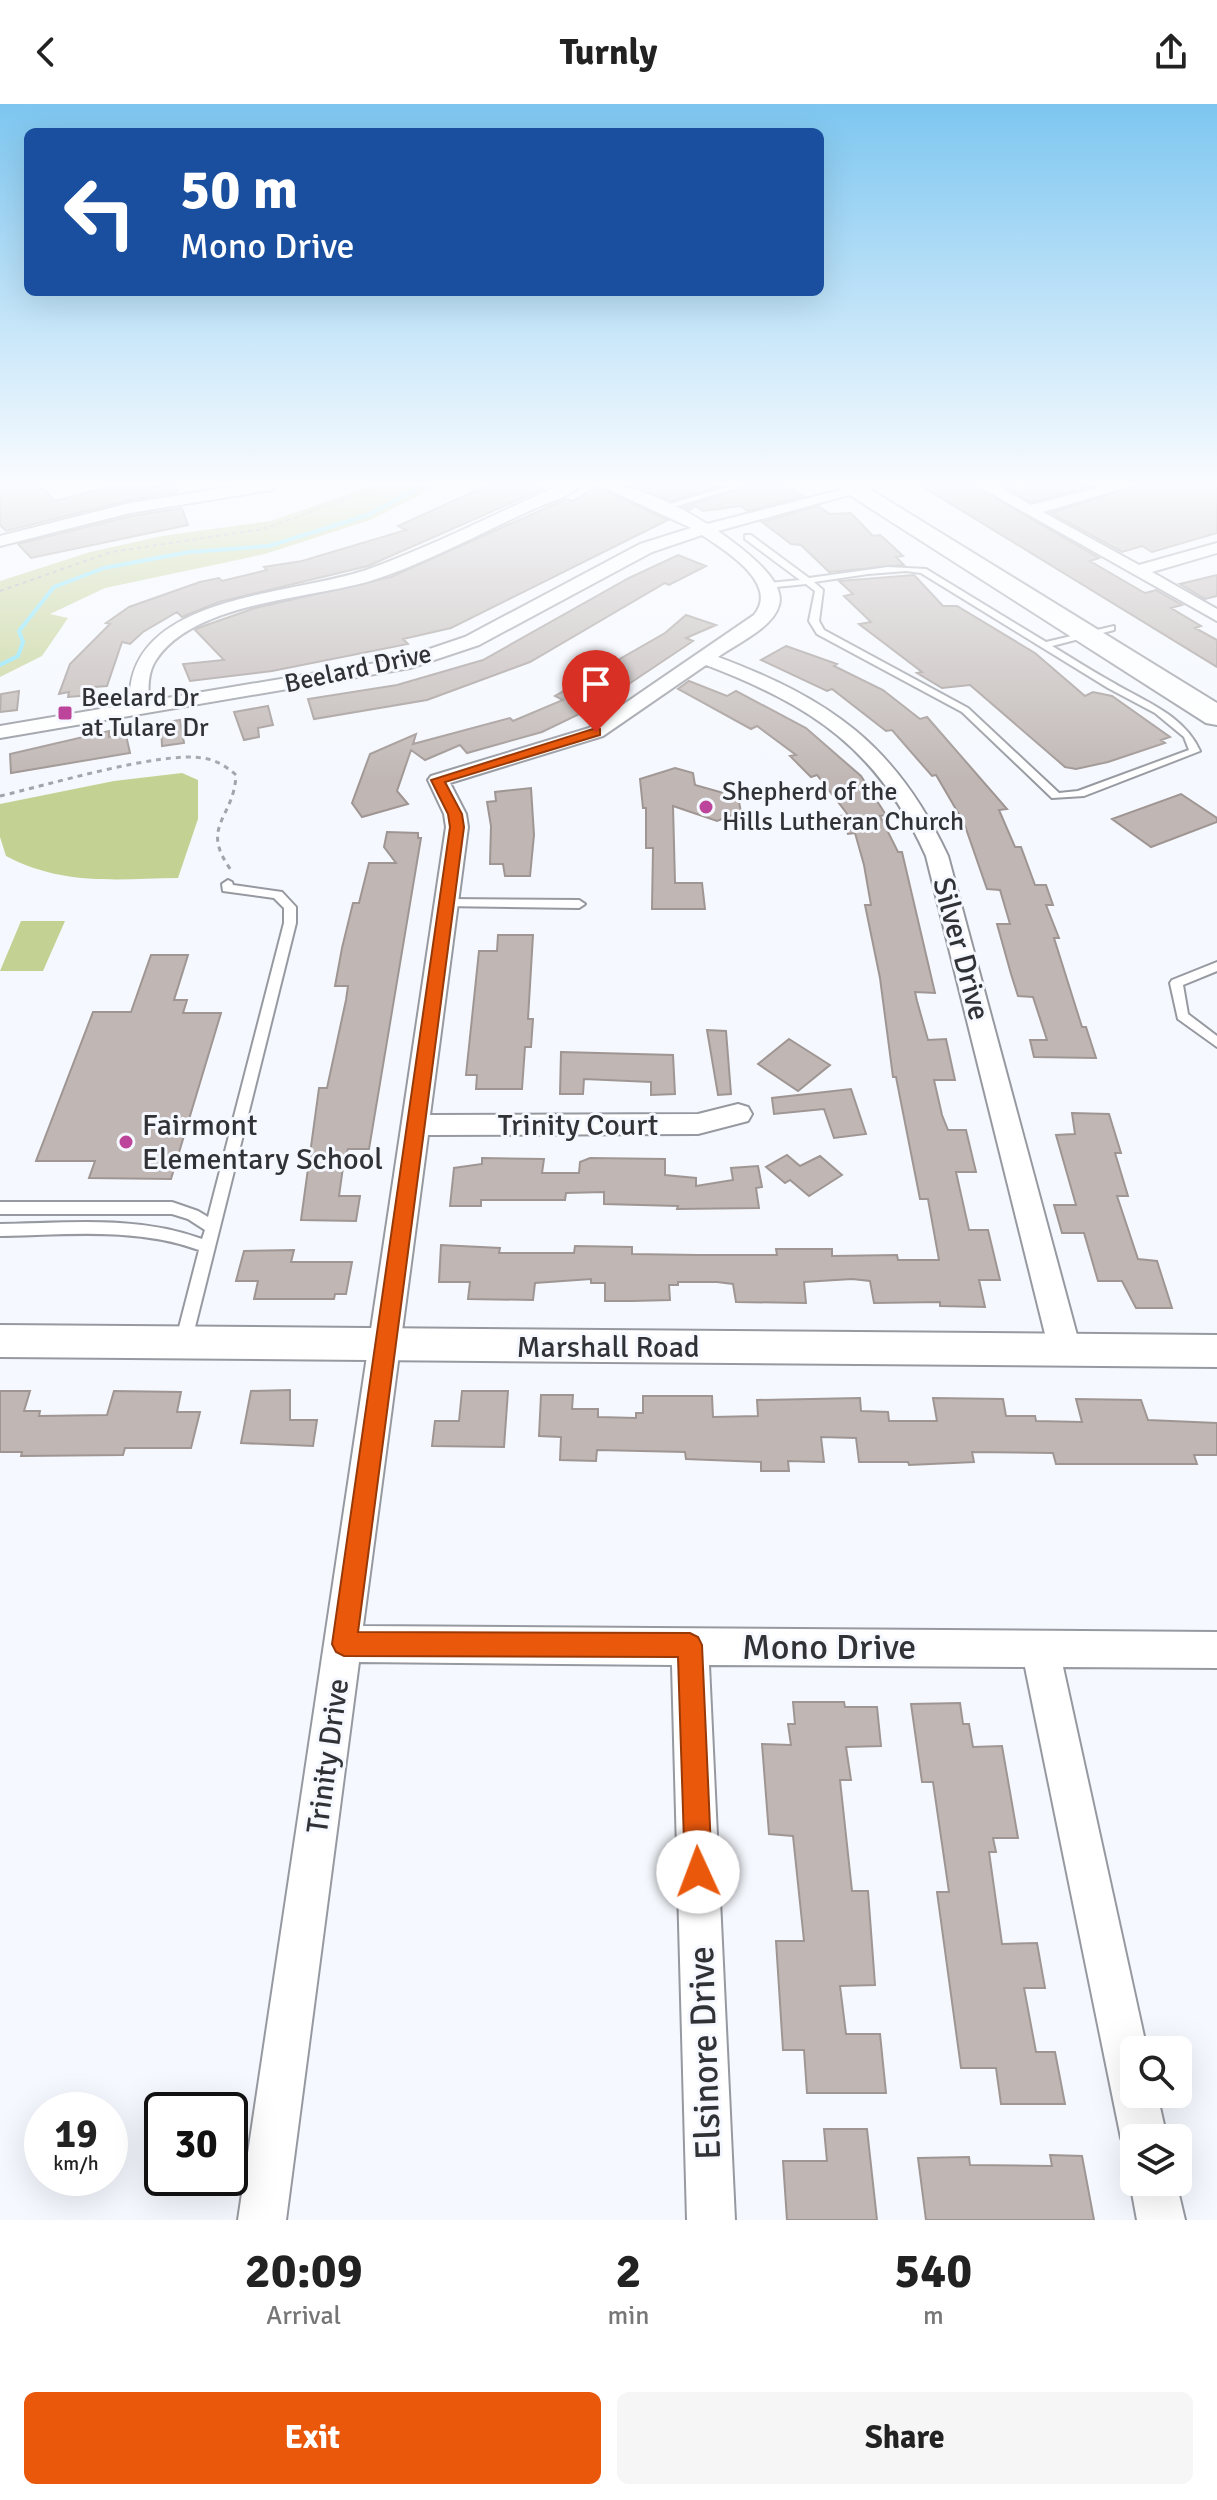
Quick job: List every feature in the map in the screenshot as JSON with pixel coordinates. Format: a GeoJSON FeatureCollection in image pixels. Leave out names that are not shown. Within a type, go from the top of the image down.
{"type":"FeatureCollection","features":[{"type":"Feature","properties":{"kind":"main road"},"geometry":{"type":"LineString","coordinates":[[1023,584],[1099,631],[1182,703],[1217,716]]}},
{"type":"Feature","properties":{"kind":"street"},"geometry":{"type":"LineString","coordinates":[[140,709],[137,680],[143,665],[156,648],[192,622],[236,607],[337,584]]}},
{"type":"Feature","properties":{"kind":"street","name":"Beelard Drive"},"geometry":{"type":"LineString","coordinates":[[0,732],[359,673],[437,654],[472,641],[579,584]]}},
{"type":"Feature","properties":{"kind":"street"},"geometry":{"type":"LineString","coordinates":[[1160,584],[1217,616]]}},
{"type":"Feature","properties":{"kind":"street","name":"Trinity Drive"},"geometry":{"type":"LineString","coordinates":[[262,2220],[457,827],[455,814],[438,780],[596,732],[760,619],[771,605],[769,586]]}},
{"type":"Feature","properties":{"kind":"street","name":"Silver Drive"},"geometry":{"type":"LineString","coordinates":[[704,658],[778,688],[843,727],[895,778],[924,822],[937,856],[1065,1350]]}},
{"type":"Feature","properties":{"kind":"street","name":"Trinity Court"},"geometry":{"type":"LineString","coordinates":[[417,1125],[698,1124],[738,1114]]}},
{"type":"Feature","properties":{"kind":"street","name":"Marshall Road"},"geometry":{"type":"LineString","coordinates":[[0,1341],[1217,1351]]}},
{"type":"Feature","properties":{"kind":"street","name":"Mono Drive"},"geometry":{"type":"LineString","coordinates":[[344,1644],[1217,1650]]}},
{"type":"Feature","properties":{"kind":"street","name":"Elsinore Drive"},"geometry":{"type":"LineString","coordinates":[[690,1645],[711,2220]]}},
{"type":"Feature","properties":{"kind":"street"},"geometry":{"type":"LineString","coordinates":[[1040,1649],[1122,2036]]}},
{"type":"Feature","properties":{"kind":"street"},"geometry":{"type":"LineString","coordinates":[[1156,2196],[1161,2220]]}},
{"type":"Feature","properties":{"kind":"lane"},"geometry":{"type":"LineString","coordinates":[[769,586],[800,584]]}},
{"type":"Feature","properties":{"kind":"lane"},"geometry":{"type":"LineString","coordinates":[[811,584],[819,590],[814,621],[820,632],[965,710],[1056,796],[1080,794],[1195,751],[1188,736],[1182,703],[1056,651],[944,584]]}},
{"type":"Feature","properties":{"kind":"lane"},"geometry":{"type":"LineString","coordinates":[[1046,645],[1072,635],[1099,631]]}},
{"type":"Feature","properties":{"kind":"lane"},"geometry":{"type":"LineString","coordinates":[[1056,651],[1085,642],[1099,631]]}},
{"type":"Feature","properties":{"kind":"lane"},"geometry":{"type":"LineString","coordinates":[[183,1343],[290,923],[290,907],[278,895],[227,888],[228,884]]}},
{"type":"Feature","properties":{"kind":"lane"},"geometry":{"type":"LineString","coordinates":[[446,903],[579,904]]}},
{"type":"Feature","properties":{"kind":"lane"},"geometry":{"type":"LineString","coordinates":[[1217,966],[1176,983],[1182,1016],[1217,1043]]}},
{"type":"Feature","properties":{"kind":"lane"},"geometry":{"type":"LineString","coordinates":[[0,1208],[172,1208],[193,1215],[213,1228]]}},
{"type":"Feature","properties":{"kind":"lane"},"geometry":{"type":"LineString","coordinates":[[0,1230],[153,1230],[180,1234],[208,1247]]}},
{"type":"Feature","properties":{"kind":"path"},"geometry":{"type":"LineString","coordinates":[[0,591],[21,584]]}},
{"type":"Feature","properties":{"kind":"path"},"geometry":{"type":"LineString","coordinates":[[0,796],[186,756],[218,762],[236,775],[237,782],[217,841],[219,856],[230,868],[228,884]]}},
{"type":"Feature","properties":{"kind":"green space"},"geometry":{"type":"Polygon","coordinates":[[[0,584],[125,584],[105,588],[50,614],[68,618],[42,656],[0,677],[0,584]]]}},
{"type":"Feature","properties":{"kind":"green space"},"geometry":{"type":"Polygon","coordinates":[[[182,773],[198,780],[198,819],[178,878],[90,879],[48,872],[6,856],[0,837],[0,804],[114,781],[182,773]]]}},
{"type":"Feature","properties":{"kind":"green space"},"geometry":{"type":"Polygon","coordinates":[[[21,921],[65,921],[43,971],[0,971],[21,921]]]}},
{"type":"Feature","properties":{"kind":"building"},"geometry":{"type":"Polygon","coordinates":[[[195,584],[295,584],[219,602],[182,617],[177,612],[143,632],[130,644],[122,642],[107,686],[94,687],[93,695],[68,697],[69,692],[59,694],[70,664],[110,624],[106,623],[129,607],[195,584]]]}},
{"type":"Feature","properties":{"kind":"building"},"geometry":{"type":"Polygon","coordinates":[[[361,584],[540,584],[451,628],[403,639],[408,644],[272,671],[190,681],[183,664],[224,660],[195,630],[255,608],[361,584]]]}},
{"type":"Feature","properties":{"kind":"building"},"geometry":{"type":"Polygon","coordinates":[[[619,584],[664,584],[530,662],[427,700],[314,719],[308,699],[397,685],[483,660],[619,584]]]}},
{"type":"Feature","properties":{"kind":"building"},"geometry":{"type":"Polygon","coordinates":[[[842,584],[922,584],[943,606],[957,606],[1035,653],[1085,696],[1093,692],[1112,696],[1170,737],[1161,740],[1165,743],[1108,762],[1076,769],[1065,767],[970,685],[942,688],[917,673],[922,672],[859,624],[871,622],[844,596],[853,594],[842,584]]]}},
{"type":"Feature","properties":{"kind":"building"},"geometry":{"type":"Polygon","coordinates":[[[1081,584],[1129,584],[1145,593],[1156,590],[1182,605],[1171,608],[1201,626],[1195,628],[1217,640],[1217,667],[1081,584]]]}},
{"type":"Feature","properties":{"kind":"building"},"geometry":{"type":"Polygon","coordinates":[[[1180,584],[1217,584],[1217,596],[1205,599],[1180,584]]]}},
{"type":"Feature","properties":{"kind":"building"},"geometry":{"type":"Polygon","coordinates":[[[686,615],[716,625],[686,638],[693,641],[596,706],[542,732],[467,753],[460,745],[425,760],[411,750],[397,791],[408,804],[362,817],[352,803],[370,754],[416,734],[413,744],[510,718],[513,721],[563,700],[555,696],[665,633],[686,615]]]}},
{"type":"Feature","properties":{"kind":"building"},"geometry":{"type":"Polygon","coordinates":[[[786,646],[837,664],[834,666],[883,690],[920,719],[927,717],[1007,809],[999,810],[1015,847],[1021,847],[1035,885],[1046,885],[1053,905],[1046,905],[1059,938],[1054,938],[1082,1027],[1086,1027],[1096,1058],[1034,1057],[1030,1040],[1047,1040],[1033,997],[1018,996],[1011,974],[997,924],[1010,924],[1000,890],[987,889],[964,823],[936,775],[932,776],[892,730],[886,731],[832,689],[827,691],[761,660],[786,646]]]}},
{"type":"Feature","properties":{"kind":"building"},"geometry":{"type":"Polygon","coordinates":[[[689,681],[727,696],[736,691],[806,728],[861,776],[886,815],[880,816],[898,852],[902,852],[935,993],[915,992],[917,1001],[928,1040],[946,1039],[955,1080],[934,1080],[942,1115],[948,1130],[966,1130],[976,1172],[956,1172],[969,1230],[988,1230],[1000,1280],[979,1280],[985,1307],[940,1306],[940,1302],[874,1303],[870,1281],[852,1279],[804,1282],[806,1303],[736,1302],[733,1284],[717,1282],[678,1282],[678,1285],[669,1285],[670,1300],[605,1301],[605,1283],[591,1283],[591,1279],[535,1283],[533,1300],[468,1299],[470,1282],[439,1282],[441,1245],[500,1248],[499,1253],[574,1253],[575,1246],[632,1247],[632,1254],[698,1255],[777,1255],[776,1249],[832,1249],[832,1256],[897,1255],[898,1260],[939,1260],[928,1199],[920,1199],[896,1077],[893,1077],[880,978],[865,905],[871,905],[864,865],[855,833],[848,834],[839,816],[848,815],[817,775],[811,777],[790,756],[796,755],[757,726],[751,729],[678,689],[689,681]]]}},
{"type":"Feature","properties":{"kind":"building"},"geometry":{"type":"Polygon","coordinates":[[[19,691],[17,710],[0,712],[1,694],[19,691]]]}},
{"type":"Feature","properties":{"kind":"building"},"geometry":{"type":"Polygon","coordinates":[[[268,706],[273,725],[258,728],[259,737],[244,740],[234,712],[268,706]]]}},
{"type":"Feature","properties":{"kind":"building"},"geometry":{"type":"Polygon","coordinates":[[[180,720],[184,743],[162,746],[161,723],[180,720]]]}},
{"type":"Feature","properties":{"kind":"building"},"geometry":{"type":"Polygon","coordinates":[[[109,731],[109,737],[126,735],[130,753],[11,773],[10,754],[109,731]]]}},
{"type":"Feature","properties":{"kind":"building"},"geometry":{"type":"Polygon","coordinates":[[[675,768],[693,773],[695,785],[738,797],[741,812],[717,821],[673,806],[675,883],[702,883],[705,909],[652,909],[653,848],[646,848],[646,808],[643,808],[640,779],[675,768]]]}},
{"type":"Feature","properties":{"kind":"building"},"geometry":{"type":"Polygon","coordinates":[[[531,788],[534,835],[530,876],[505,876],[503,864],[490,864],[491,826],[487,802],[496,801],[495,792],[531,788]]]}},
{"type":"Feature","properties":{"kind":"building"},"geometry":{"type":"Polygon","coordinates":[[[1181,794],[1217,818],[1217,822],[1151,847],[1112,819],[1181,794]]]}},
{"type":"Feature","properties":{"kind":"building"},"geometry":{"type":"Polygon","coordinates":[[[387,832],[418,833],[418,838],[421,838],[369,1149],[348,1149],[344,1160],[339,1196],[360,1196],[356,1221],[301,1220],[319,1088],[327,1088],[346,1000],[348,986],[335,986],[342,948],[353,903],[359,903],[369,863],[396,863],[384,847],[387,832]]]}},
{"type":"Feature","properties":{"kind":"building"},"geometry":{"type":"Polygon","coordinates":[[[498,935],[533,935],[528,1019],[533,1019],[531,1047],[525,1047],[522,1089],[476,1089],[477,1075],[466,1075],[479,951],[497,951],[498,935]]]}},
{"type":"Feature","properties":{"kind":"building"},"geometry":{"type":"Polygon","coordinates":[[[151,955],[188,955],[174,1000],[187,1000],[183,1013],[221,1013],[171,1179],[89,1178],[95,1161],[36,1161],[93,1012],[131,1012],[151,955]]]}},
{"type":"Feature","properties":{"kind":"building"},"geometry":{"type":"Polygon","coordinates":[[[707,1030],[726,1031],[731,1094],[718,1095],[707,1030]]]}},
{"type":"Feature","properties":{"kind":"building"},"geometry":{"type":"Polygon","coordinates":[[[789,1039],[830,1065],[798,1091],[758,1064],[789,1039]]]}},
{"type":"Feature","properties":{"kind":"building"},"geometry":{"type":"Polygon","coordinates":[[[561,1052],[673,1055],[675,1094],[651,1095],[651,1082],[584,1079],[583,1094],[560,1094],[561,1052]]]}},
{"type":"Feature","properties":{"kind":"building"},"geometry":{"type":"Polygon","coordinates":[[[851,1089],[866,1134],[834,1138],[824,1109],[774,1114],[772,1098],[851,1089]]]}},
{"type":"Feature","properties":{"kind":"building"},"geometry":{"type":"Polygon","coordinates":[[[1072,1113],[1109,1114],[1121,1153],[1115,1153],[1128,1196],[1117,1196],[1138,1259],[1157,1261],[1172,1308],[1136,1308],[1122,1281],[1098,1281],[1084,1233],[1062,1233],[1054,1205],[1076,1205],[1056,1135],[1075,1134],[1072,1113]]]}},
{"type":"Feature","properties":{"kind":"building"},"geometry":{"type":"Polygon","coordinates":[[[787,1155],[800,1166],[820,1156],[842,1175],[809,1196],[790,1180],[785,1183],[766,1167],[787,1155]]]}},
{"type":"Feature","properties":{"kind":"building"},"geometry":{"type":"Polygon","coordinates":[[[482,1158],[544,1159],[542,1173],[579,1173],[580,1162],[590,1158],[665,1159],[665,1175],[696,1178],[696,1186],[733,1180],[731,1168],[758,1166],[762,1187],[756,1188],[759,1208],[677,1209],[678,1206],[604,1204],[604,1192],[566,1193],[565,1200],[481,1200],[481,1206],[450,1206],[454,1168],[482,1164],[482,1158]]]}},
{"type":"Feature","properties":{"kind":"building"},"geometry":{"type":"Polygon","coordinates":[[[294,1250],[291,1262],[352,1262],[346,1294],[335,1294],[334,1299],[254,1299],[258,1281],[236,1281],[244,1251],[294,1250]]]}},
{"type":"Feature","properties":{"kind":"building"},"geometry":{"type":"Polygon","coordinates":[[[290,1390],[290,1420],[317,1420],[313,1446],[241,1443],[251,1391],[290,1390]]]}},
{"type":"Feature","properties":{"kind":"building"},"geometry":{"type":"Polygon","coordinates":[[[0,1391],[30,1391],[24,1411],[40,1411],[39,1416],[107,1415],[114,1391],[181,1392],[177,1412],[200,1412],[191,1448],[125,1448],[123,1455],[21,1456],[22,1452],[0,1452],[0,1391]]]}},
{"type":"Feature","properties":{"kind":"building"},"geometry":{"type":"Polygon","coordinates":[[[462,1391],[508,1391],[504,1447],[432,1446],[435,1421],[459,1421],[462,1391]]]}},
{"type":"Feature","properties":{"kind":"building"},"geometry":{"type":"Polygon","coordinates":[[[541,1395],[573,1395],[572,1409],[598,1409],[598,1417],[636,1418],[636,1413],[643,1413],[643,1396],[712,1396],[713,1417],[758,1416],[757,1400],[860,1398],[861,1411],[888,1412],[889,1421],[937,1421],[933,1398],[1003,1399],[1006,1416],[1035,1416],[1036,1421],[1082,1422],[1076,1399],[1141,1400],[1148,1420],[1217,1423],[1217,1455],[1194,1455],[1197,1464],[1056,1464],[1053,1453],[972,1452],[974,1462],[909,1465],[908,1462],[859,1462],[856,1438],[821,1437],[824,1462],[788,1461],[789,1471],[761,1471],[761,1462],[686,1459],[685,1452],[597,1450],[596,1461],[560,1460],[561,1437],[539,1436],[541,1395]]]}},
{"type":"Feature","properties":{"kind":"building"},"geometry":{"type":"Polygon","coordinates":[[[793,1702],[844,1702],[845,1707],[877,1707],[881,1746],[846,1747],[851,1780],[840,1780],[852,1891],[868,1891],[875,1985],[840,1986],[846,2034],[880,2034],[886,2093],[807,2093],[804,2050],[783,2050],[776,1941],[804,1941],[793,1836],[769,1834],[762,1744],[791,1745],[788,1724],[795,1724],[793,1702]]]}},
{"type":"Feature","properties":{"kind":"building"},"geometry":{"type":"Polygon","coordinates":[[[960,1703],[963,1724],[969,1724],[973,1747],[1002,1746],[1018,1838],[993,1838],[996,1852],[989,1852],[1002,1944],[1037,1943],[1045,1988],[1024,1988],[1036,2052],[1055,2052],[1065,2104],[1001,2104],[996,2068],[961,2068],[937,1892],[949,1892],[933,1782],[922,1782],[911,1704],[960,1703]]]}},
{"type":"Feature","properties":{"kind":"building"},"geometry":{"type":"Polygon","coordinates":[[[824,2129],[867,2129],[877,2220],[787,2220],[783,2161],[827,2161],[824,2129]]]}},
{"type":"Feature","properties":{"kind":"building"},"geometry":{"type":"Polygon","coordinates":[[[1050,2155],[1082,2156],[1094,2220],[926,2220],[918,2158],[969,2157],[970,2165],[1052,2166],[1050,2155]]]}},
{"type":"Feature","properties":{"kind":"waterway"},"geometry":{"type":"LineString","coordinates":[[0,665],[18,656],[23,642],[19,631],[54,587],[63,584]]}},
{"type":"Feature","properties":{"kind":"place","name":"Beelard Dr at Tulare Dr"},"geometry":{"type":"Point","coordinates":[65,713]}},
{"type":"Feature","properties":{"kind":"place","name":"Shepherd of the Hills Lutheran Church"},"geometry":{"type":"Point","coordinates":[706,807]}},
{"type":"Feature","properties":{"kind":"place","name":"Fairmont Elementary School"},"geometry":{"type":"Point","coordinates":[126,1142]}},
{"type":"Feature","properties":{"kind":"route"},"geometry":{"type":"LineString","coordinates":[[596,732],[438,780],[455,814],[457,827],[344,1644],[690,1645],[698,1872]]}}]}
